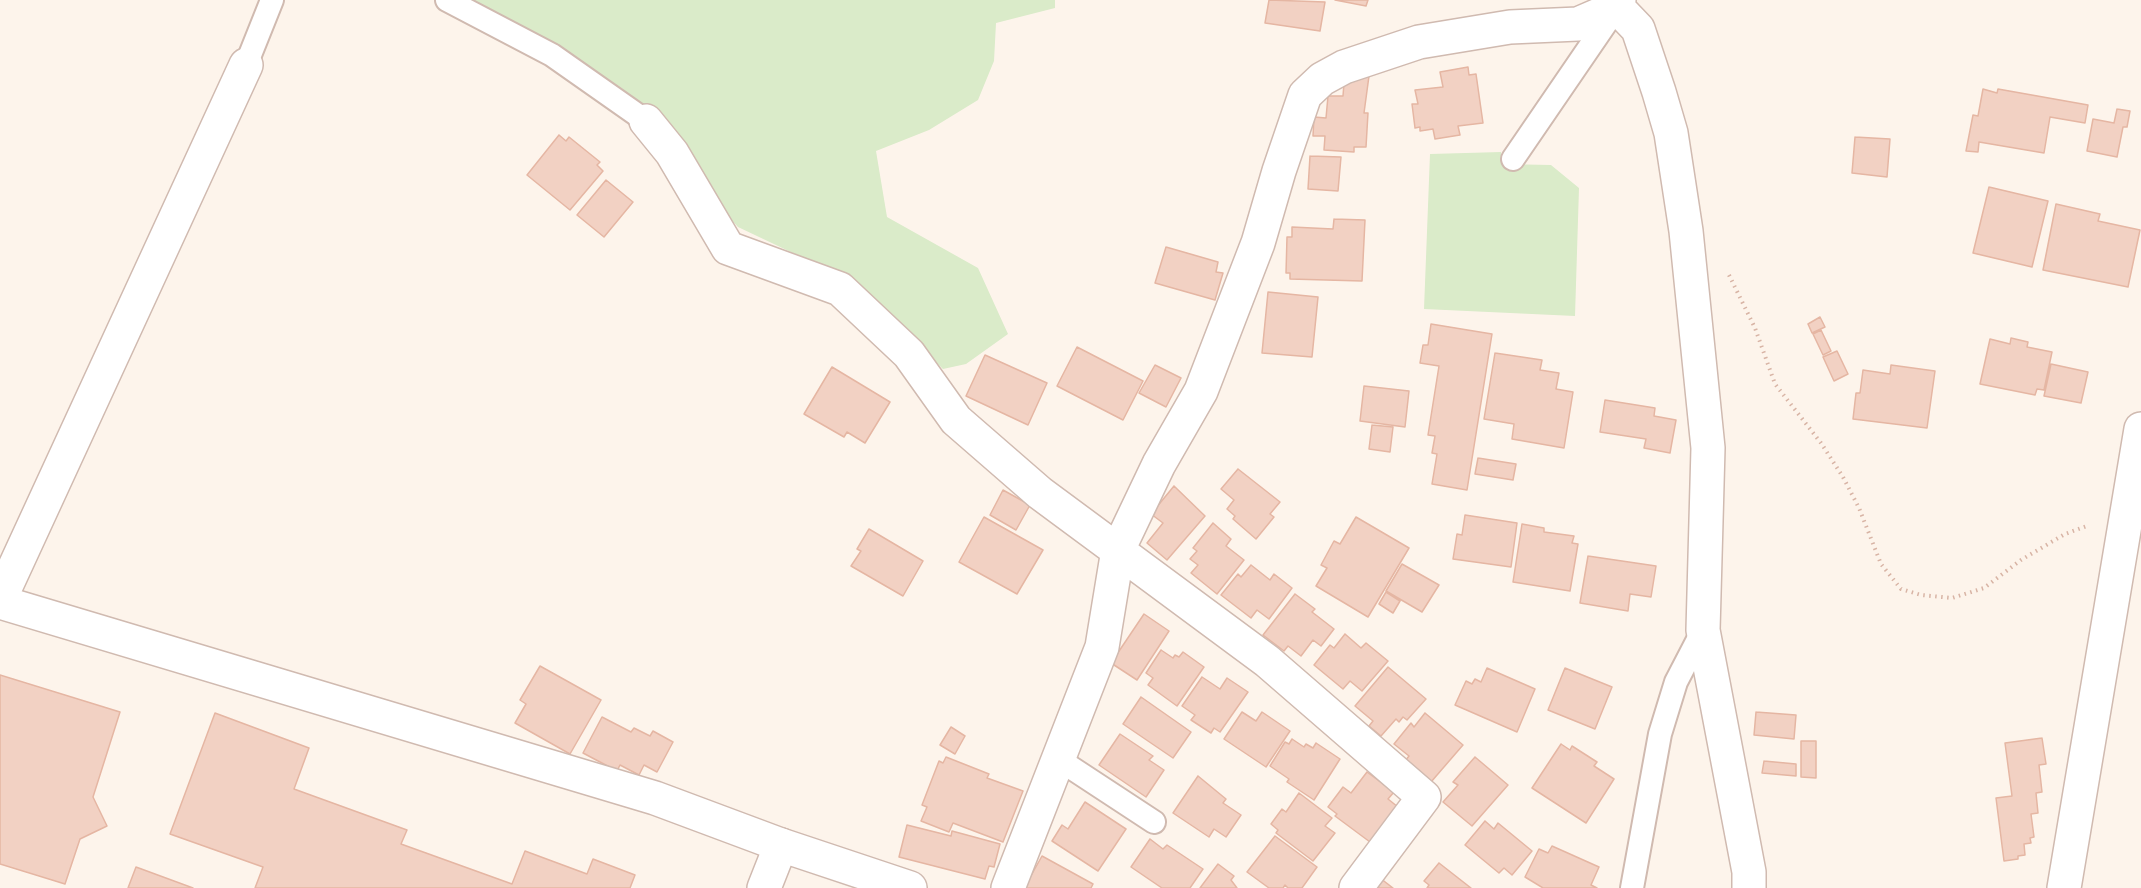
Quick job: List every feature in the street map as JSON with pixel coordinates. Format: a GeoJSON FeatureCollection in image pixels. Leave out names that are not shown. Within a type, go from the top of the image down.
{"type":"FeatureCollection","features":[{"type":"Feature","properties":{"kind":"street"},"geometry":{"type":"LineString","coordinates":[[1008,888],[1102,647],[1118,550],[1160,464],[1201,391],[1258,243],[1305,95],[1322,79],[1344,67],[1419,42],[1510,27],[1578,24],[1618,4],[1638,29],[1659,92],[1671,133],[1686,231],[1708,448],[1703,630],[1749,872],[1749,888]]}},
{"type":"Feature","properties":{"kind":"street"},"geometry":{"type":"LineString","coordinates":[[246,65],[0,601],[655,798],[781,845],[910,888]]}},
{"type":"Feature","properties":{"kind":"street"},"geometry":{"type":"LineString","coordinates":[[646,121],[672,153],[728,248],[840,289],[909,354],[956,420],[1040,493],[1267,661],[1424,796],[1356,888]]}},
{"type":"Feature","properties":{"kind":"street"},"geometry":{"type":"LineString","coordinates":[[2064,888],[2125,513],[2141,429]]}},
{"type":"Feature","properties":{"kind":"street"},"geometry":{"type":"LineString","coordinates":[[764,888],[781,845]]}},
{"type":"Feature","properties":{"kind":"lane"},"geometry":{"type":"LineString","coordinates":[[246,65],[272,0]]}},
{"type":"Feature","properties":{"kind":"lane"},"geometry":{"type":"LineString","coordinates":[[447,0],[552,55],[646,121]]}},
{"type":"Feature","properties":{"kind":"lane"},"geometry":{"type":"LineString","coordinates":[[1513,159],[1618,4]]}},
{"type":"Feature","properties":{"kind":"lane"},"geometry":{"type":"LineString","coordinates":[[1632,888],[1660,734],[1676,682],[1703,630]]}},
{"type":"Feature","properties":{"kind":"lane"},"geometry":{"type":"LineString","coordinates":[[1058,759],[1154,822]]}},
{"type":"Feature","properties":{"kind":"path"},"geometry":{"type":"LineString","coordinates":[[1725,271],[1733,279],[1742,299],[1774,384],[1821,443],[1843,477],[1859,508],[1881,564],[1901,589],[1921,595],[1952,598],[1984,588],[2021,560],[2065,534],[2125,513]]}},
{"type":"Feature","properties":{"kind":"green space"},"geometry":{"type":"Polygon","coordinates":[[[471,0],[1055,0],[1055,8],[996,23],[994,61],[978,100],[929,130],[876,151],[887,217],[978,268],[1008,334],[966,364],[943,369],[881,309],[835,273],[738,227],[586,66],[510,19],[471,0]]]}},
{"type":"Feature","properties":{"kind":"green space"},"geometry":{"type":"Polygon","coordinates":[[[1501,152],[1502,164],[1551,165],[1579,188],[1575,316],[1424,309],[1430,154],[1501,152]]]}},
{"type":"Feature","properties":{"kind":"building"},"geometry":{"type":"Polygon","coordinates":[[[1269,0],[1325,2],[1320,31],[1265,23],[1269,0]]]}},
{"type":"Feature","properties":{"kind":"building"},"geometry":{"type":"Polygon","coordinates":[[[1335,0],[1368,0],[1366,6],[1335,0]]]}},
{"type":"Feature","properties":{"kind":"building"},"geometry":{"type":"Polygon","coordinates":[[[1468,67],[1469,75],[1476,74],[1483,123],[1458,126],[1460,135],[1435,139],[1433,129],[1420,131],[1420,127],[1415,128],[1412,104],[1418,104],[1415,90],[1443,87],[1440,72],[1468,67]]]}},
{"type":"Feature","properties":{"kind":"building"},"geometry":{"type":"Polygon","coordinates":[[[1369,76],[1364,113],[1368,113],[1366,147],[1354,147],[1354,152],[1324,150],[1325,136],[1313,136],[1314,117],[1326,118],[1328,96],[1343,96],[1344,83],[1369,76]]]}},
{"type":"Feature","properties":{"kind":"building"},"geometry":{"type":"Polygon","coordinates":[[[1983,89],[1997,93],[1998,89],[2088,105],[2085,123],[2050,117],[2044,153],[1979,142],[1978,152],[1966,151],[1973,115],[1978,116],[1983,89]]]}},
{"type":"Feature","properties":{"kind":"building"},"geometry":{"type":"Polygon","coordinates":[[[2117,109],[2130,111],[2127,127],[2123,127],[2117,157],[2087,151],[2093,119],[2114,123],[2117,109]]]}},
{"type":"Feature","properties":{"kind":"building"},"geometry":{"type":"Polygon","coordinates":[[[559,135],[566,141],[569,137],[600,162],[597,165],[603,171],[570,210],[527,175],[559,135]]]}},
{"type":"Feature","properties":{"kind":"building"},"geometry":{"type":"Polygon","coordinates":[[[1855,137],[1890,139],[1887,177],[1852,173],[1855,137]]]}},
{"type":"Feature","properties":{"kind":"building"},"geometry":{"type":"Polygon","coordinates":[[[1310,156],[1341,157],[1338,191],[1308,189],[1310,156]]]}},
{"type":"Feature","properties":{"kind":"building"},"geometry":{"type":"Polygon","coordinates":[[[606,180],[633,202],[604,237],[577,215],[606,180]]]}},
{"type":"Feature","properties":{"kind":"building"},"geometry":{"type":"Polygon","coordinates":[[[1989,187],[2048,201],[2032,267],[1973,253],[1989,187]]]}},
{"type":"Feature","properties":{"kind":"building"},"geometry":{"type":"Polygon","coordinates":[[[2056,204],[2100,214],[2098,221],[2140,230],[2128,287],[2043,270],[2056,204]]]}},
{"type":"Feature","properties":{"kind":"building"},"geometry":{"type":"Polygon","coordinates":[[[1334,219],[1365,220],[1362,281],[1290,279],[1290,273],[1286,273],[1287,237],[1292,237],[1292,227],[1333,229],[1334,219]]]}},
{"type":"Feature","properties":{"kind":"building"},"geometry":{"type":"Polygon","coordinates":[[[1166,247],[1218,262],[1216,272],[1223,273],[1215,300],[1155,283],[1166,247]]]}},
{"type":"Feature","properties":{"kind":"building"},"geometry":{"type":"Polygon","coordinates":[[[1268,292],[1318,297],[1312,357],[1262,353],[1268,292]]]}},
{"type":"Feature","properties":{"kind":"building"},"geometry":{"type":"Polygon","coordinates":[[[1820,317],[1825,327],[1812,333],[1808,324],[1820,317]]]}},
{"type":"Feature","properties":{"kind":"building"},"geometry":{"type":"Polygon","coordinates":[[[1431,324],[1492,334],[1467,490],[1432,484],[1437,454],[1432,453],[1435,436],[1428,435],[1439,366],[1420,363],[1423,345],[1428,345],[1431,324]]]}},
{"type":"Feature","properties":{"kind":"building"},"geometry":{"type":"Polygon","coordinates":[[[1821,330],[1831,351],[1823,355],[1813,334],[1821,330]]]}},
{"type":"Feature","properties":{"kind":"building"},"geometry":{"type":"Polygon","coordinates":[[[2011,338],[2028,342],[2027,347],[2052,352],[2044,390],[2037,389],[2035,395],[1980,384],[1990,339],[2010,344],[2011,338]]]}},
{"type":"Feature","properties":{"kind":"building"},"geometry":{"type":"Polygon","coordinates":[[[1077,347],[1143,381],[1123,420],[1057,386],[1077,347]]]}},
{"type":"Feature","properties":{"kind":"building"},"geometry":{"type":"Polygon","coordinates":[[[1837,351],[1848,374],[1834,381],[1823,357],[1837,351]]]}},
{"type":"Feature","properties":{"kind":"building"},"geometry":{"type":"Polygon","coordinates":[[[1495,353],[1542,360],[1540,370],[1559,373],[1556,389],[1573,392],[1564,448],[1512,439],[1514,424],[1484,419],[1495,353]]]}},
{"type":"Feature","properties":{"kind":"building"},"geometry":{"type":"Polygon","coordinates":[[[985,355],[1047,383],[1028,425],[966,396],[985,355]]]}},
{"type":"Feature","properties":{"kind":"building"},"geometry":{"type":"Polygon","coordinates":[[[2051,364],[2088,372],[2081,403],[2044,396],[2051,364]]]}},
{"type":"Feature","properties":{"kind":"building"},"geometry":{"type":"Polygon","coordinates":[[[1155,365],[1181,378],[1166,407],[1139,393],[1155,365]]]}},
{"type":"Feature","properties":{"kind":"building"},"geometry":{"type":"Polygon","coordinates":[[[1891,365],[1935,371],[1927,428],[1853,419],[1856,393],[1860,393],[1863,370],[1890,374],[1891,365]]]}},
{"type":"Feature","properties":{"kind":"building"},"geometry":{"type":"Polygon","coordinates":[[[832,367],[890,402],[865,443],[847,432],[844,437],[804,414],[832,367]]]}},
{"type":"Feature","properties":{"kind":"building"},"geometry":{"type":"Polygon","coordinates":[[[1364,386],[1409,391],[1405,427],[1360,421],[1364,386]]]}},
{"type":"Feature","properties":{"kind":"building"},"geometry":{"type":"Polygon","coordinates":[[[1605,400],[1655,408],[1654,416],[1676,420],[1670,453],[1644,448],[1646,439],[1600,432],[1605,400]]]}},
{"type":"Feature","properties":{"kind":"building"},"geometry":{"type":"Polygon","coordinates":[[[1372,425],[1393,427],[1390,452],[1369,449],[1372,425]]]}},
{"type":"Feature","properties":{"kind":"building"},"geometry":{"type":"Polygon","coordinates":[[[1478,458],[1516,464],[1513,480],[1475,474],[1478,458]]]}},
{"type":"Feature","properties":{"kind":"building"},"geometry":{"type":"Polygon","coordinates":[[[1238,469],[1280,502],[1270,514],[1274,517],[1256,539],[1233,519],[1235,516],[1227,509],[1234,500],[1221,489],[1238,469]]]}},
{"type":"Feature","properties":{"kind":"building"},"geometry":{"type":"Polygon","coordinates":[[[1174,486],[1205,516],[1167,560],[1147,543],[1163,523],[1151,514],[1174,486]]]}},
{"type":"Feature","properties":{"kind":"building"},"geometry":{"type":"Polygon","coordinates":[[[1003,490],[1030,505],[1016,530],[990,515],[1003,490]]]}},
{"type":"Feature","properties":{"kind":"building"},"geometry":{"type":"Polygon","coordinates":[[[1465,515],[1517,523],[1511,567],[1453,559],[1457,534],[1462,535],[1465,515]]]}},
{"type":"Feature","properties":{"kind":"building"},"geometry":{"type":"Polygon","coordinates":[[[984,517],[1043,550],[1017,594],[959,562],[984,517]]]}},
{"type":"Feature","properties":{"kind":"building"},"geometry":{"type":"Polygon","coordinates":[[[1356,517],[1409,548],[1368,617],[1316,586],[1327,568],[1321,565],[1334,541],[1340,544],[1356,517]]]}},
{"type":"Feature","properties":{"kind":"building"},"geometry":{"type":"Polygon","coordinates":[[[1213,523],[1231,539],[1226,546],[1244,560],[1217,594],[1191,573],[1198,565],[1190,559],[1197,551],[1193,548],[1213,523]]]}},
{"type":"Feature","properties":{"kind":"building"},"geometry":{"type":"Polygon","coordinates":[[[1522,524],[1544,528],[1544,532],[1574,536],[1572,543],[1578,544],[1570,591],[1513,582],[1522,524]]]}},
{"type":"Feature","properties":{"kind":"building"},"geometry":{"type":"Polygon","coordinates":[[[869,529],[923,561],[903,596],[851,566],[861,551],[857,549],[869,529]]]}},
{"type":"Feature","properties":{"kind":"building"},"geometry":{"type":"Polygon","coordinates":[[[1588,556],[1656,566],[1651,597],[1630,594],[1628,611],[1580,603],[1588,556]]]}},
{"type":"Feature","properties":{"kind":"building"},"geometry":{"type":"Polygon","coordinates":[[[1402,564],[1439,585],[1422,612],[1386,591],[1402,564]]]}},
{"type":"Feature","properties":{"kind":"building"},"geometry":{"type":"Polygon","coordinates":[[[1251,565],[1270,580],[1274,574],[1292,588],[1269,619],[1257,610],[1251,618],[1221,595],[1238,574],[1241,577],[1251,565]]]}},
{"type":"Feature","properties":{"kind":"building"},"geometry":{"type":"Polygon","coordinates":[[[1386,592],[1400,601],[1393,613],[1379,604],[1386,592]]]}},
{"type":"Feature","properties":{"kind":"building"},"geometry":{"type":"Polygon","coordinates":[[[1295,594],[1315,609],[1312,612],[1334,629],[1321,646],[1313,640],[1301,656],[1288,646],[1284,651],[1263,635],[1295,594]]]}},
{"type":"Feature","properties":{"kind":"building"},"geometry":{"type":"Polygon","coordinates":[[[1144,614],[1169,631],[1137,680],[1111,663],[1144,614]]]}},
{"type":"Feature","properties":{"kind":"building"},"geometry":{"type":"Polygon","coordinates":[[[1345,634],[1361,648],[1366,643],[1388,661],[1362,691],[1350,681],[1343,689],[1314,665],[1330,645],[1334,648],[1345,634]]]}},
{"type":"Feature","properties":{"kind":"building"},"geometry":{"type":"Polygon","coordinates":[[[1161,650],[1173,658],[1175,655],[1179,657],[1183,652],[1204,667],[1177,706],[1148,685],[1153,678],[1146,673],[1161,650]]]}},
{"type":"Feature","properties":{"kind":"building"},"geometry":{"type":"Polygon","coordinates":[[[540,666],[601,700],[570,754],[515,723],[526,704],[520,700],[540,666]]]}},
{"type":"Feature","properties":{"kind":"building"},"geometry":{"type":"Polygon","coordinates":[[[1388,667],[1426,699],[1407,720],[1403,717],[1399,722],[1396,719],[1381,736],[1369,726],[1373,721],[1355,706],[1388,667]]]}},
{"type":"Feature","properties":{"kind":"building"},"geometry":{"type":"Polygon","coordinates":[[[1487,668],[1535,689],[1517,732],[1455,705],[1466,681],[1472,684],[1475,679],[1481,682],[1487,668]]]}},
{"type":"Feature","properties":{"kind":"building"},"geometry":{"type":"Polygon","coordinates":[[[1565,668],[1612,687],[1595,729],[1548,710],[1565,668]]]}},
{"type":"Feature","properties":{"kind":"building"},"geometry":{"type":"Polygon","coordinates":[[[0,675],[120,712],[93,797],[107,826],[80,839],[65,884],[0,864],[0,675]]]}},
{"type":"Feature","properties":{"kind":"building"},"geometry":{"type":"Polygon","coordinates":[[[1202,677],[1220,689],[1227,678],[1248,692],[1220,732],[1214,728],[1211,733],[1191,720],[1195,715],[1182,706],[1202,677]]]}},
{"type":"Feature","properties":{"kind":"building"},"geometry":{"type":"Polygon","coordinates":[[[1141,697],[1191,732],[1173,758],[1123,724],[1141,697]]]}},
{"type":"Feature","properties":{"kind":"building"},"geometry":{"type":"Polygon","coordinates":[[[1242,712],[1256,721],[1262,712],[1290,731],[1266,767],[1224,739],[1242,712]]]}},
{"type":"Feature","properties":{"kind":"building"},"geometry":{"type":"Polygon","coordinates":[[[1756,712],[1796,715],[1794,739],[1754,735],[1756,712]]]}},
{"type":"Feature","properties":{"kind":"building"},"geometry":{"type":"Polygon","coordinates":[[[215,713],[309,748],[294,789],[407,830],[401,844],[512,884],[525,851],[587,874],[593,859],[635,875],[630,888],[255,888],[263,867],[170,834],[215,713]]]}},
{"type":"Feature","properties":{"kind":"building"},"geometry":{"type":"Polygon","coordinates":[[[1425,713],[1463,745],[1431,782],[1405,761],[1409,756],[1394,744],[1411,723],[1414,727],[1425,713]]]}},
{"type":"Feature","properties":{"kind":"building"},"geometry":{"type":"Polygon","coordinates":[[[602,717],[631,732],[634,728],[650,736],[653,731],[673,742],[657,772],[644,765],[639,775],[620,765],[617,771],[583,753],[602,717]]]}},
{"type":"Feature","properties":{"kind":"building"},"geometry":{"type":"Polygon","coordinates":[[[951,727],[965,736],[955,754],[940,745],[951,727]]]}},
{"type":"Feature","properties":{"kind":"building"},"geometry":{"type":"Polygon","coordinates":[[[1120,734],[1153,756],[1149,760],[1164,770],[1146,797],[1099,765],[1120,734]]]}},
{"type":"Feature","properties":{"kind":"building"},"geometry":{"type":"Polygon","coordinates":[[[2042,738],[2046,764],[2039,765],[2042,792],[2036,793],[2038,813],[2031,814],[2034,837],[2030,838],[2031,843],[2024,844],[2025,855],[2018,856],[2018,859],[2004,861],[1996,798],[2012,796],[2005,743],[2042,738]]]}},
{"type":"Feature","properties":{"kind":"building"},"geometry":{"type":"Polygon","coordinates":[[[1292,739],[1304,747],[1306,744],[1313,748],[1316,743],[1340,759],[1314,800],[1287,782],[1289,779],[1270,766],[1285,742],[1289,744],[1292,739]]]}},
{"type":"Feature","properties":{"kind":"building"},"geometry":{"type":"Polygon","coordinates":[[[1801,741],[1816,741],[1816,778],[1801,777],[1801,741]]]}},
{"type":"Feature","properties":{"kind":"building"},"geometry":{"type":"Polygon","coordinates":[[[1561,744],[1570,750],[1572,746],[1597,762],[1594,766],[1614,779],[1586,823],[1532,788],[1561,744]]]}},
{"type":"Feature","properties":{"kind":"building"},"geometry":{"type":"Polygon","coordinates":[[[946,757],[989,774],[987,778],[1023,791],[1003,842],[953,823],[949,832],[921,821],[927,807],[922,805],[939,761],[943,763],[946,757]]]}},
{"type":"Feature","properties":{"kind":"building"},"geometry":{"type":"Polygon","coordinates":[[[1475,757],[1508,785],[1472,826],[1443,802],[1458,785],[1453,782],[1475,757]]]}},
{"type":"Feature","properties":{"kind":"building"},"geometry":{"type":"Polygon","coordinates":[[[1764,761],[1796,764],[1796,776],[1762,773],[1764,761]]]}},
{"type":"Feature","properties":{"kind":"building"},"geometry":{"type":"Polygon","coordinates":[[[1367,772],[1394,792],[1388,799],[1398,807],[1370,842],[1335,816],[1337,814],[1328,807],[1343,787],[1351,793],[1367,772]]]}},
{"type":"Feature","properties":{"kind":"building"},"geometry":{"type":"Polygon","coordinates":[[[1198,776],[1226,799],[1223,803],[1241,815],[1226,837],[1214,829],[1209,837],[1173,813],[1198,776]]]}},
{"type":"Feature","properties":{"kind":"building"},"geometry":{"type":"Polygon","coordinates":[[[1299,793],[1332,818],[1325,826],[1335,833],[1313,861],[1276,833],[1278,830],[1271,824],[1282,809],[1286,812],[1299,793]]]}},
{"type":"Feature","properties":{"kind":"building"},"geometry":{"type":"Polygon","coordinates":[[[1085,802],[1126,829],[1098,871],[1052,841],[1062,825],[1068,829],[1085,802]]]}},
{"type":"Feature","properties":{"kind":"building"},"geometry":{"type":"Polygon","coordinates":[[[1485,821],[1494,829],[1498,823],[1532,851],[1512,875],[1504,868],[1499,873],[1465,845],[1485,821]]]}},
{"type":"Feature","properties":{"kind":"building"},"geometry":{"type":"Polygon","coordinates":[[[907,825],[951,836],[952,831],[1000,844],[994,867],[989,866],[985,879],[899,857],[907,825]]]}},
{"type":"Feature","properties":{"kind":"building"},"geometry":{"type":"Polygon","coordinates":[[[1275,836],[1317,867],[1302,888],[1288,888],[1285,885],[1283,888],[1269,888],[1247,872],[1275,836]]]}},
{"type":"Feature","properties":{"kind":"building"},"geometry":{"type":"Polygon","coordinates":[[[1150,839],[1163,849],[1167,845],[1203,869],[1190,888],[1162,888],[1131,867],[1150,839]]]}},
{"type":"Feature","properties":{"kind":"building"},"geometry":{"type":"Polygon","coordinates":[[[1552,846],[1599,867],[1591,885],[1597,888],[1543,888],[1525,877],[1539,849],[1548,853],[1552,846]]]}},
{"type":"Feature","properties":{"kind":"building"},"geometry":{"type":"Polygon","coordinates":[[[1042,856],[1093,884],[1091,888],[1024,888],[1042,856]]]}},
{"type":"Feature","properties":{"kind":"building"},"geometry":{"type":"Polygon","coordinates":[[[1439,863],[1471,888],[1427,888],[1429,885],[1424,881],[1439,863]]]}},
{"type":"Feature","properties":{"kind":"building"},"geometry":{"type":"Polygon","coordinates":[[[1218,864],[1234,876],[1231,880],[1237,888],[1200,888],[1218,864]]]}},
{"type":"Feature","properties":{"kind":"building"},"geometry":{"type":"Polygon","coordinates":[[[136,867],[193,888],[128,888],[136,867]]]}},
{"type":"Feature","properties":{"kind":"building"},"geometry":{"type":"Polygon","coordinates":[[[1380,878],[1393,888],[1372,888],[1380,878]]]}}]}
